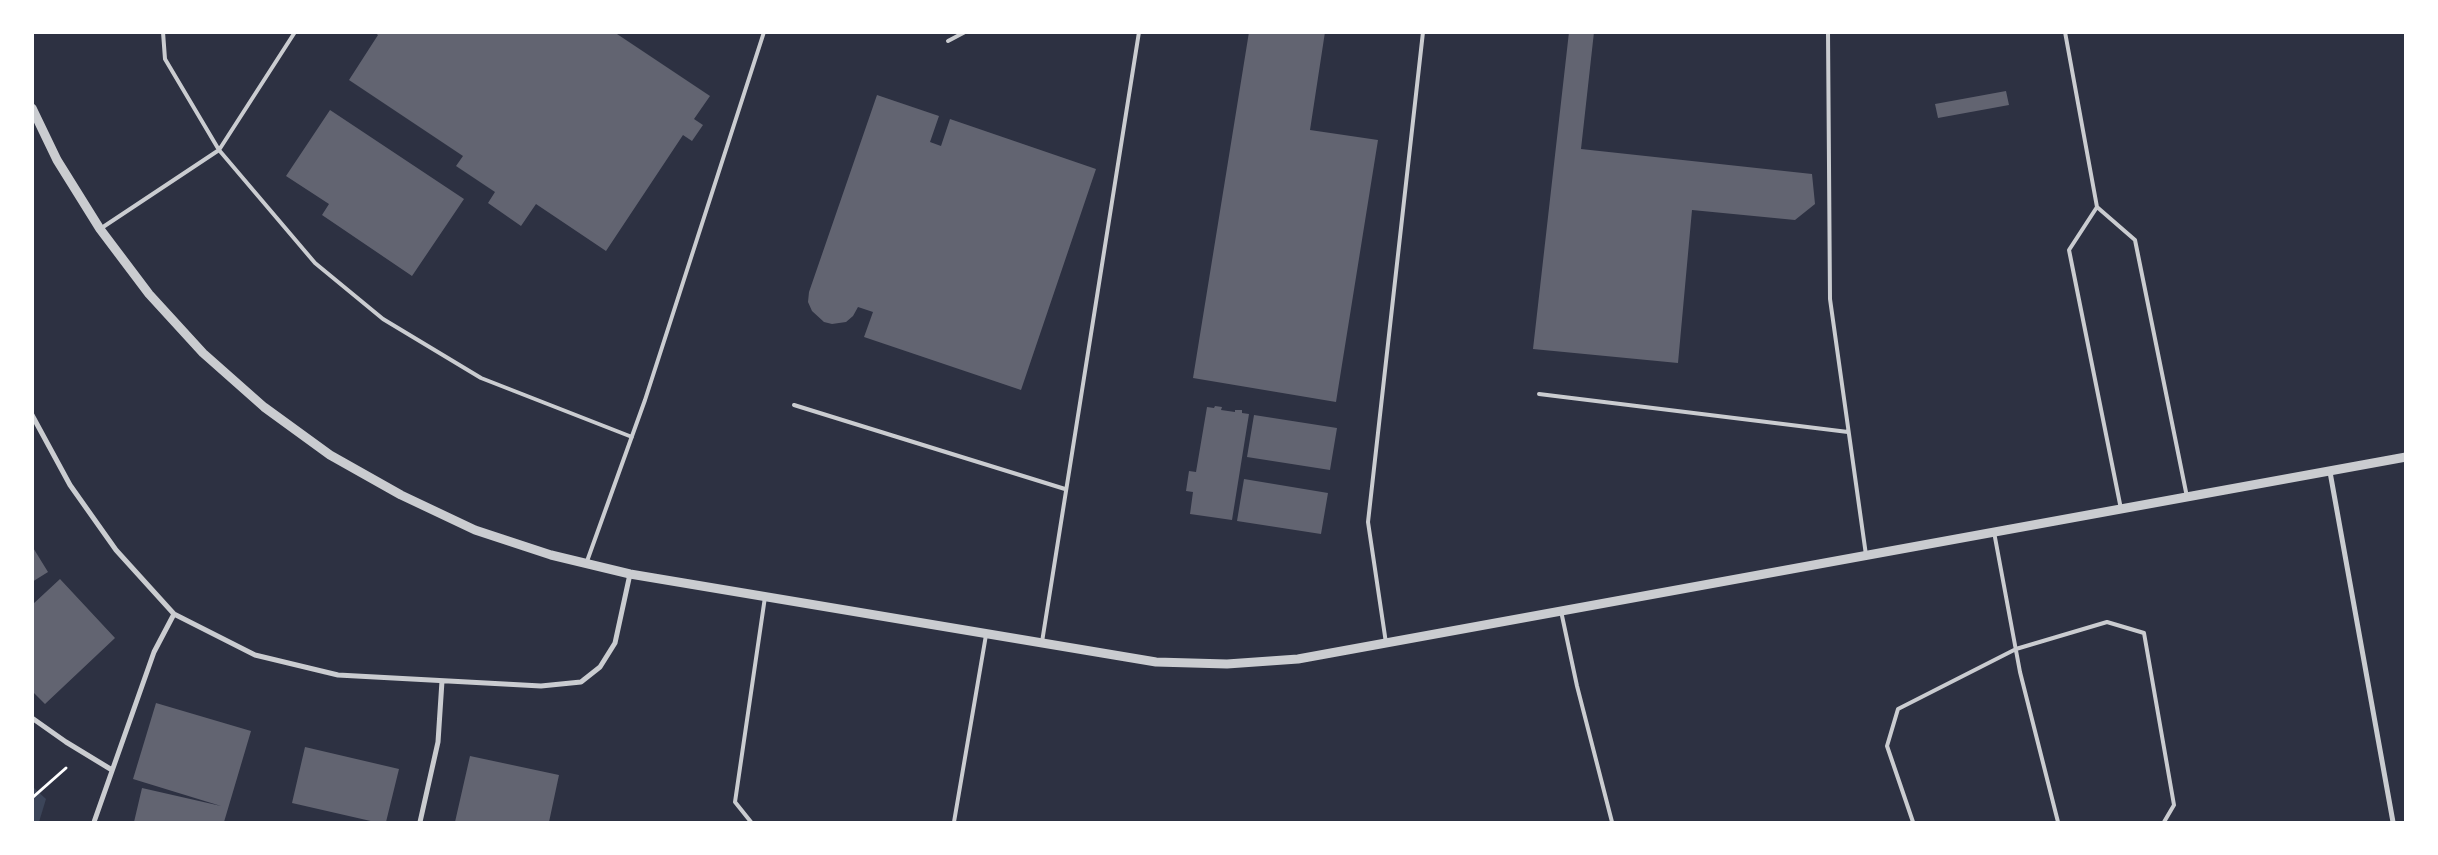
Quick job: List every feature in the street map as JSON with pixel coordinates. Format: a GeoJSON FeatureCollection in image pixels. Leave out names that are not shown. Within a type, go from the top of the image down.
{"type":"FeatureCollection","features":[{"type":"Feature","properties":{"kind":"street"},"geometry":{"type":"LineString","coordinates":[[32,108],[36,123],[100,229],[149,294],[204,353],[264,407],[330,455],[401,495],[474,530],[552,555],[630,574],[1156,662],[1227,664],[1298,659],[2406,457]]}},
{"type":"Feature","properties":{"kind":"street"},"geometry":{"type":"LineString","coordinates":[[32,415],[70,485],[116,550],[174,614],[255,655],[338,675],[541,686],[581,682],[600,667],[615,644],[630,574]]}},
{"type":"Feature","properties":{"kind":"street"},"geometry":{"type":"LineString","coordinates":[[2330,472],[2393,822]]}},
{"type":"Feature","properties":{"kind":"street"},"geometry":{"type":"LineString","coordinates":[[94,822],[154,652],[174,614]]}},
{"type":"Feature","properties":{"kind":"street"},"geometry":{"type":"LineString","coordinates":[[420,822],[438,742],[442,681]]}},
{"type":"Feature","properties":{"kind":"street"},"geometry":{"type":"LineString","coordinates":[[32,718],[112,770]]}},
{"type":"Feature","properties":{"kind":"lane"},"geometry":{"type":"LineString","coordinates":[[163,32],[165,59],[219,150],[315,263],[383,319],[481,378],[632,437]]}},
{"type":"Feature","properties":{"kind":"lane"},"geometry":{"type":"LineString","coordinates":[[100,229],[219,150],[296,32]]}},
{"type":"Feature","properties":{"kind":"lane"},"geometry":{"type":"LineString","coordinates":[[586,564],[632,437],[764,32]]}},
{"type":"Feature","properties":{"kind":"lane"},"geometry":{"type":"LineString","coordinates":[[948,41],[965,32]]}},
{"type":"Feature","properties":{"kind":"lane"},"geometry":{"type":"LineString","coordinates":[[1042,644],[1065,489],[1139,32]]}},
{"type":"Feature","properties":{"kind":"lane"},"geometry":{"type":"LineString","coordinates":[[1386,643],[1368,522],[1423,32]]}},
{"type":"Feature","properties":{"kind":"lane"},"geometry":{"type":"LineString","coordinates":[[1828,32],[1830,299],[1866,555]]}},
{"type":"Feature","properties":{"kind":"lane"},"geometry":{"type":"LineString","coordinates":[[2066,32],[2098,207],[2135,240],[2187,497]]}},
{"type":"Feature","properties":{"kind":"lane"},"geometry":{"type":"LineString","coordinates":[[2098,207],[2069,250],[2121,510]]}},
{"type":"Feature","properties":{"kind":"lane"},"geometry":{"type":"LineString","coordinates":[[1540,394],[1848,432]]}},
{"type":"Feature","properties":{"kind":"lane"},"geometry":{"type":"LineString","coordinates":[[794,405],[1065,489]]}},
{"type":"Feature","properties":{"kind":"lane"},"geometry":{"type":"LineString","coordinates":[[1994,532],[2016,649],[2058,822]]}},
{"type":"Feature","properties":{"kind":"lane"},"geometry":{"type":"LineString","coordinates":[[751,822],[736,802],[765,597]]}},
{"type":"Feature","properties":{"kind":"lane"},"geometry":{"type":"LineString","coordinates":[[1561,611],[1577,686],[1612,822]]}},
{"type":"Feature","properties":{"kind":"lane"},"geometry":{"type":"LineString","coordinates":[[1913,822],[1887,746],[1898,709],[2016,649],[2107,622],[2144,633],[2174,805],[2164,822]]}},
{"type":"Feature","properties":{"kind":"lane"},"geometry":{"type":"LineString","coordinates":[[954,822],[986,634]]}},
{"type":"Feature","properties":{"kind":"path"},"geometry":{"type":"LineString","coordinates":[[32,798],[84,753]]}},
{"type":"Feature","properties":{"kind":"shaded area"},"geometry":{"type":"Polygon","coordinates":[[[34,788],[46,799],[39,822],[33,822],[34,788]]]}},
{"type":"Feature","properties":{"kind":"building"},"geometry":{"type":"Polygon","coordinates":[[[374,32],[614,32],[710,96],[694,119],[703,125],[692,141],[683,135],[606,251],[536,204],[521,226],[488,203],[495,192],[456,166],[463,156],[349,80],[378,35],[374,32]]]}},
{"type":"Feature","properties":{"kind":"building"},"geometry":{"type":"Polygon","coordinates":[[[1249,32],[1325,32],[1310,130],[1378,140],[1336,402],[1193,378],[1249,32]]]}},
{"type":"Feature","properties":{"kind":"building"},"geometry":{"type":"Polygon","coordinates":[[[1569,32],[1594,32],[1581,149],[1812,174],[1815,204],[1795,220],[1692,210],[1678,363],[1533,349],[1569,32]]]}},
{"type":"Feature","properties":{"kind":"building"},"geometry":{"type":"Polygon","coordinates":[[[2006,91],[2009,105],[1938,118],[1935,104],[2006,91]]]}},
{"type":"Feature","properties":{"kind":"building"},"geometry":{"type":"Polygon","coordinates":[[[877,95],[939,116],[930,142],[941,146],[950,119],[1096,169],[1021,390],[864,337],[873,312],[858,307],[853,316],[846,322],[832,324],[824,322],[812,311],[808,302],[809,292],[877,95]]]}},
{"type":"Feature","properties":{"kind":"building"},"geometry":{"type":"Polygon","coordinates":[[[330,110],[464,199],[412,276],[322,215],[329,204],[286,176],[330,110]]]}},
{"type":"Feature","properties":{"kind":"building"},"geometry":{"type":"Polygon","coordinates":[[[1215,406],[1222,407],[1221,410],[1235,412],[1235,410],[1242,410],[1242,413],[1249,414],[1232,520],[1190,514],[1193,492],[1186,491],[1189,471],[1196,472],[1207,407],[1214,408],[1215,406]]]}},
{"type":"Feature","properties":{"kind":"building"},"geometry":{"type":"Polygon","coordinates":[[[1254,415],[1337,428],[1330,470],[1247,457],[1254,415]]]}},
{"type":"Feature","properties":{"kind":"building"},"geometry":{"type":"Polygon","coordinates":[[[1244,479],[1328,493],[1321,534],[1237,521],[1244,479]]]}},
{"type":"Feature","properties":{"kind":"building"},"geometry":{"type":"Polygon","coordinates":[[[32,546],[48,572],[32,582],[32,546]]]}},
{"type":"Feature","properties":{"kind":"building"},"geometry":{"type":"Polygon","coordinates":[[[60,579],[115,638],[45,704],[32,691],[32,605],[60,579]]]}},
{"type":"Feature","properties":{"kind":"building"},"geometry":{"type":"Polygon","coordinates":[[[156,703],[251,731],[224,822],[134,822],[142,788],[221,806],[133,779],[156,703]]]}},
{"type":"Feature","properties":{"kind":"building"},"geometry":{"type":"Polygon","coordinates":[[[305,747],[399,769],[386,822],[375,822],[292,803],[305,747]]]}},
{"type":"Feature","properties":{"kind":"building"},"geometry":{"type":"Polygon","coordinates":[[[470,756],[559,775],[549,822],[455,822],[470,756]]]}}]}
